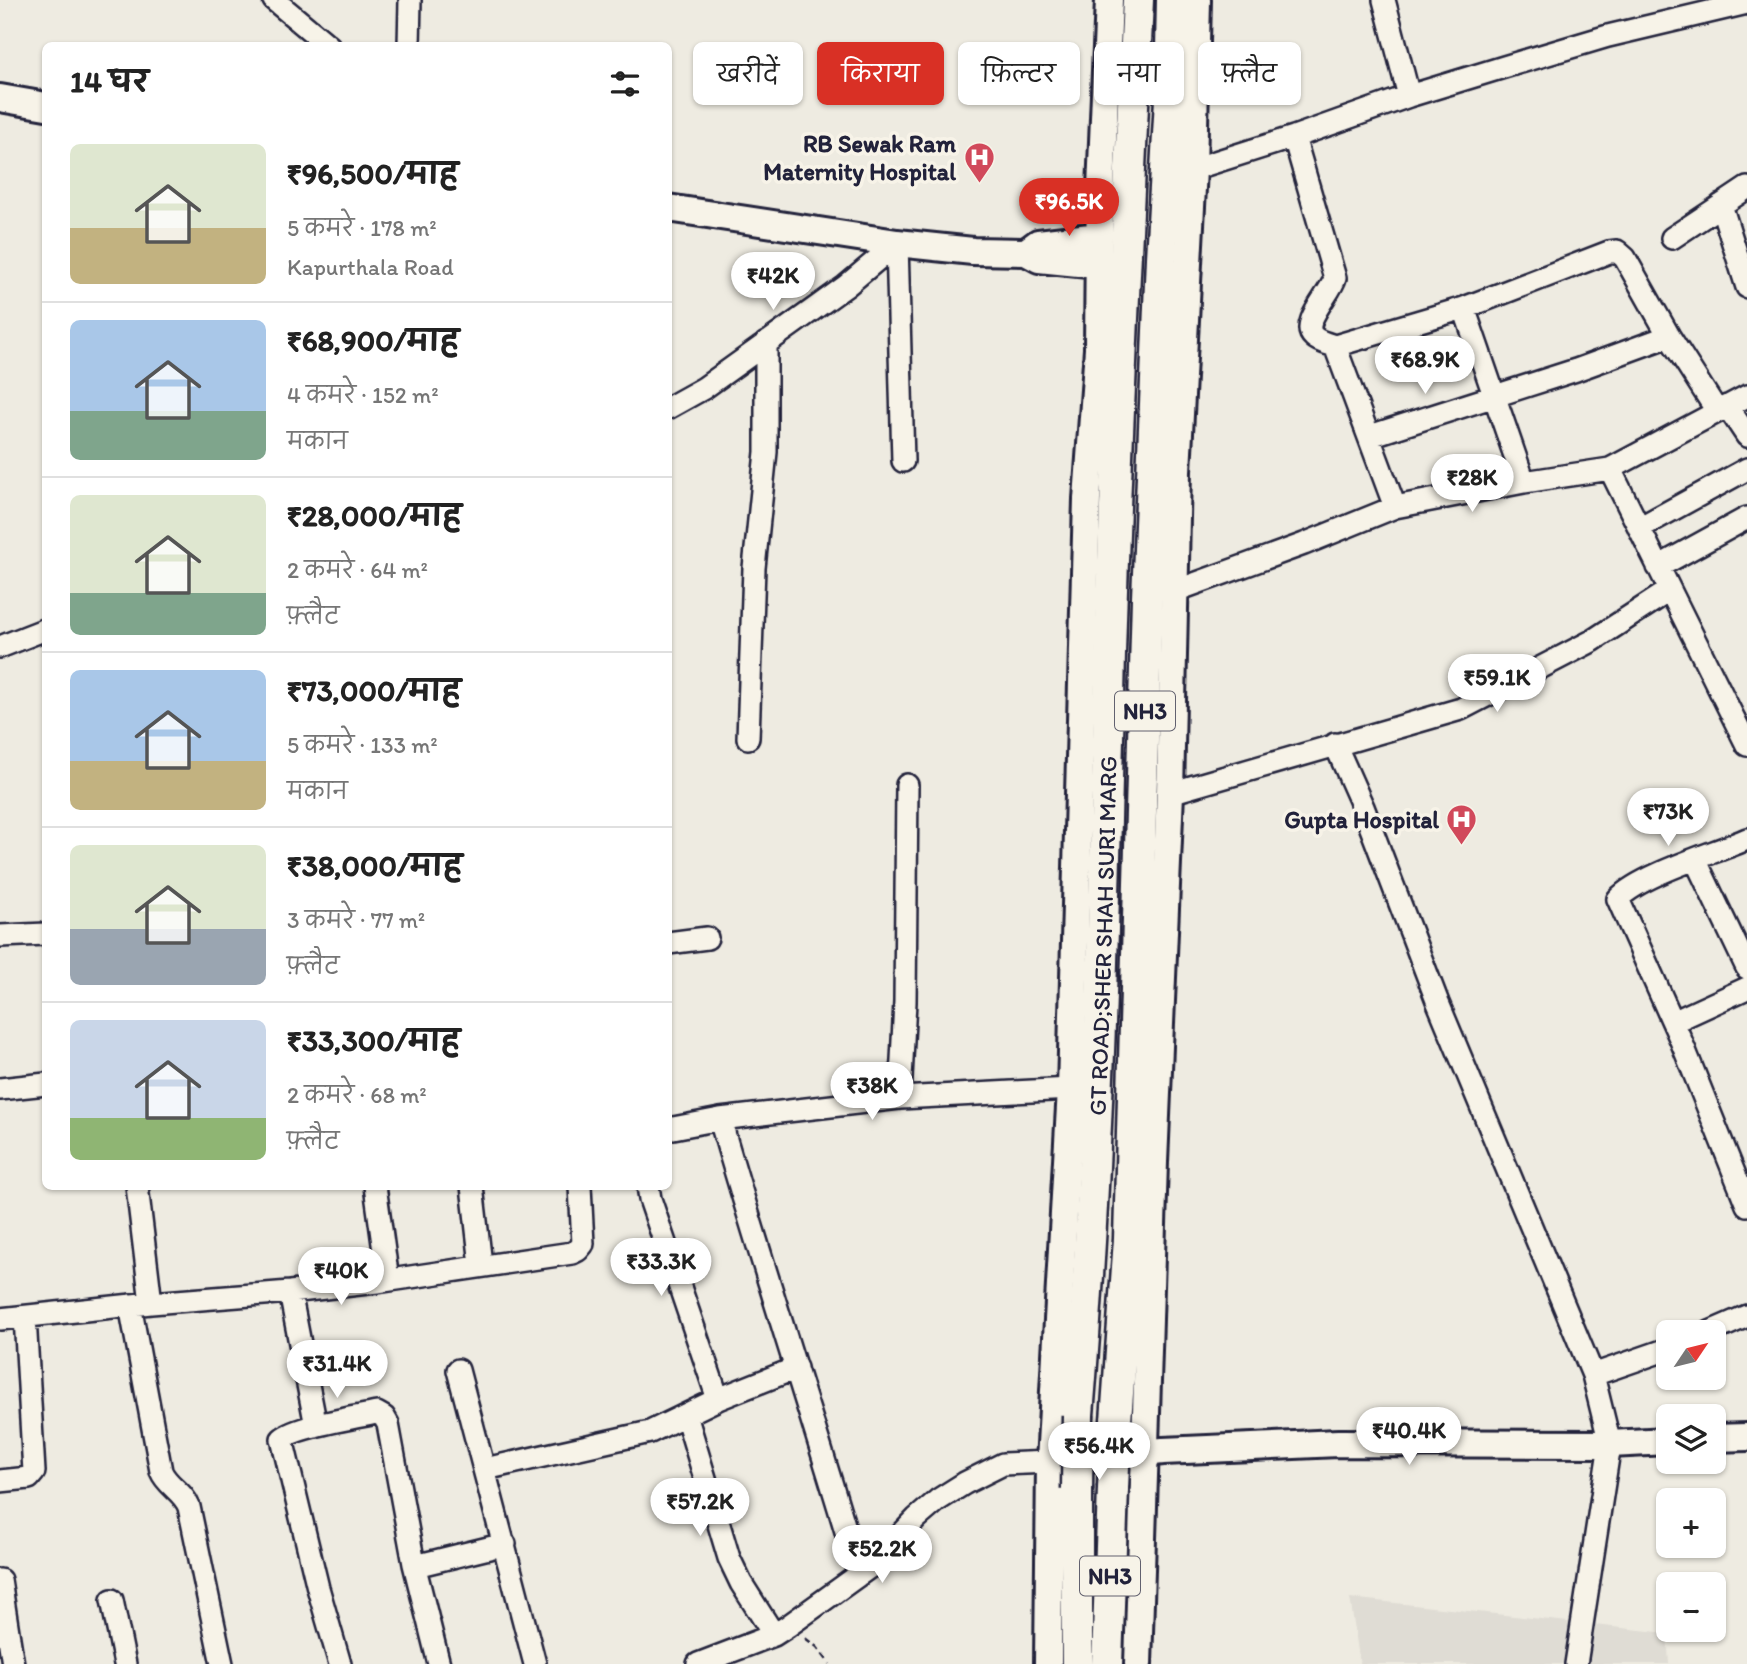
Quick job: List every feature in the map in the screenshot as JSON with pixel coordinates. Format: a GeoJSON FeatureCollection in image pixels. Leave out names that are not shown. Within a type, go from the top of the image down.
{"type":"FeatureCollection","features":[{"type":"Feature","properties":{"kind":"highway","name":"GT ROAD;SHER SHAH SURI MARG"},"geometry":{"type":"LineString","coordinates":[[1077,1664],[1078,1415],[1090,1266],[1108,807],[1110,653],[1138,0]]}},
{"type":"Feature","properties":{"kind":"highway","name":"GT ROAD;SHER SHAH SURI MARG"},"geometry":{"type":"LineString","coordinates":[[1107,1664],[1116,1421],[1129,1239],[1147,598],[1170,99],[1172,0]]}},
{"type":"Feature","properties":{"kind":"main road"},"geometry":{"type":"LineString","coordinates":[[1048,1664],[1050,1462],[1071,1089],[1087,512],[1098,349],[1098,265],[1110,0]]}},
{"type":"Feature","properties":{"kind":"main road"},"geometry":{"type":"LineString","coordinates":[[1138,1664],[1170,793],[1177,471],[1193,169],[1197,0]]}},
{"type":"Feature","properties":{"kind":"main road"},"geometry":{"type":"LineString","coordinates":[[0,98],[42,105]]}},
{"type":"Feature","properties":{"kind":"main road"},"geometry":{"type":"LineString","coordinates":[[672,209],[897,243],[973,251],[1026,251],[1039,259],[1098,265]]}},
{"type":"Feature","properties":{"kind":"main road"},"geometry":{"type":"LineString","coordinates":[[1026,251],[1038,243],[1099,236]]}},
{"type":"Feature","properties":{"kind":"main road"},"geometry":{"type":"LineString","coordinates":[[1726,1438],[1747,1437]]}},
{"type":"Feature","properties":{"kind":"main road"},"geometry":{"type":"LineString","coordinates":[[1050,1462],[1163,1451],[1338,1443],[1610,1444],[1656,1442]]}},
{"type":"Feature","properties":{"kind":"street"},"geometry":{"type":"LineString","coordinates":[[274,0],[324,42]]}},
{"type":"Feature","properties":{"kind":"street"},"geometry":{"type":"LineString","coordinates":[[410,0],[410,42]]}},
{"type":"Feature","properties":{"kind":"street"},"geometry":{"type":"LineString","coordinates":[[1384,0],[1409,96]]}},
{"type":"Feature","properties":{"kind":"street"},"geometry":{"type":"LineString","coordinates":[[1193,169],[1409,96],[1608,36],[1747,3]]}},
{"type":"Feature","properties":{"kind":"street"},"geometry":{"type":"LineString","coordinates":[[1294,137],[1335,278],[1331,289],[1311,318],[1311,332],[1316,339],[1335,346],[1464,307],[1617,251],[1625,258],[1669,336],[1722,409],[1747,436]]}},
{"type":"Feature","properties":{"kind":"street"},"geometry":{"type":"LineString","coordinates":[[1672,238],[1747,188]]}},
{"type":"Feature","properties":{"kind":"street"},"geometry":{"type":"LineString","coordinates":[[1721,205],[1747,287]]}},
{"type":"Feature","properties":{"kind":"street"},"geometry":{"type":"LineString","coordinates":[[672,406],[704,388],[846,286],[897,243]]}},
{"type":"Feature","properties":{"kind":"street"},"geometry":{"type":"LineString","coordinates":[[897,243],[903,461]]}},
{"type":"Feature","properties":{"kind":"street"},"geometry":{"type":"LineString","coordinates":[[1464,307],[1524,482]]}},
{"type":"Feature","properties":{"kind":"street"},"geometry":{"type":"LineString","coordinates":[[1370,436],[1576,370],[1669,336]]}},
{"type":"Feature","properties":{"kind":"street"},"geometry":{"type":"LineString","coordinates":[[748,738],[753,581],[766,452],[766,343]]}},
{"type":"Feature","properties":{"kind":"street"},"geometry":{"type":"LineString","coordinates":[[1335,346],[1395,507]]}},
{"type":"Feature","properties":{"kind":"street"},"geometry":{"type":"LineString","coordinates":[[1175,591],[1304,544],[1395,507],[1524,482],[1610,469],[1747,396]]}},
{"type":"Feature","properties":{"kind":"street"},"geometry":{"type":"LineString","coordinates":[[1610,469],[1670,590],[1738,706],[1747,745]]}},
{"type":"Feature","properties":{"kind":"street"},"geometry":{"type":"LineString","coordinates":[[1639,528],[1747,469]]}},
{"type":"Feature","properties":{"kind":"street"},"geometry":{"type":"LineString","coordinates":[[1658,567],[1747,518]]}},
{"type":"Feature","properties":{"kind":"street"},"geometry":{"type":"LineString","coordinates":[[1170,793],[1461,709],[1592,640],[1670,590]]}},
{"type":"Feature","properties":{"kind":"street"},"geometry":{"type":"LineString","coordinates":[[0,647],[42,630]]}},
{"type":"Feature","properties":{"kind":"street"},"geometry":{"type":"LineString","coordinates":[[1335,744],[1363,807],[1438,1003],[1593,1376],[1610,1444],[1576,1664]]}},
{"type":"Feature","properties":{"kind":"street"},"geometry":{"type":"LineString","coordinates":[[900,1098],[905,1002],[907,785]]}},
{"type":"Feature","properties":{"kind":"street"},"geometry":{"type":"LineString","coordinates":[[1747,839],[1653,877],[1628,890],[1618,899],[1673,1022],[1747,1205]]}},
{"type":"Feature","properties":{"kind":"street"},"geometry":{"type":"LineString","coordinates":[[1695,859],[1747,968]]}},
{"type":"Feature","properties":{"kind":"street"},"geometry":{"type":"LineString","coordinates":[[0,936],[42,934]]}},
{"type":"Feature","properties":{"kind":"street"},"geometry":{"type":"LineString","coordinates":[[672,942],[707,938]]}},
{"type":"Feature","properties":{"kind":"street"},"geometry":{"type":"LineString","coordinates":[[1673,1022],[1747,988]]}},
{"type":"Feature","properties":{"kind":"street"},"geometry":{"type":"LineString","coordinates":[[0,1089],[42,1084]]}},
{"type":"Feature","properties":{"kind":"street"},"geometry":{"type":"LineString","coordinates":[[672,1128],[720,1119],[900,1098],[1071,1089]]}},
{"type":"Feature","properties":{"kind":"street"},"geometry":{"type":"LineString","coordinates":[[720,1119],[859,1575]]}},
{"type":"Feature","properties":{"kind":"street"},"geometry":{"type":"LineString","coordinates":[[137,1190],[140,1304],[161,1471],[167,1482],[183,1495],[189,1507],[222,1664]]}},
{"type":"Feature","properties":{"kind":"street"},"geometry":{"type":"LineString","coordinates":[[376,1190],[388,1280]]}},
{"type":"Feature","properties":{"kind":"street"},"geometry":{"type":"LineString","coordinates":[[472,1190],[481,1265]]}},
{"type":"Feature","properties":{"kind":"street"},"geometry":{"type":"LineString","coordinates":[[0,1319],[290,1292],[572,1253],[578,1250],[583,1240],[580,1190]]}},
{"type":"Feature","properties":{"kind":"street"},"geometry":{"type":"LineString","coordinates":[[649,1190],[718,1399]]}},
{"type":"Feature","properties":{"kind":"street"},"geometry":{"type":"LineString","coordinates":[[290,1292],[316,1426]]}},
{"type":"Feature","properties":{"kind":"street"},"geometry":{"type":"LineString","coordinates":[[0,1481],[29,1478],[34,1472],[25,1317]]}},
{"type":"Feature","properties":{"kind":"street"},"geometry":{"type":"LineString","coordinates":[[1726,1326],[1747,1317]]}},
{"type":"Feature","properties":{"kind":"street"},"geometry":{"type":"LineString","coordinates":[[1593,1376],[1656,1353]]}},
{"type":"Feature","properties":{"kind":"street"},"geometry":{"type":"LineString","coordinates":[[485,1469],[634,1437],[796,1368]]}},
{"type":"Feature","properties":{"kind":"street"},"geometry":{"type":"LineString","coordinates":[[458,1370],[535,1664]]}},
{"type":"Feature","properties":{"kind":"street"},"geometry":{"type":"LineString","coordinates":[[340,1664],[281,1442],[286,1435],[377,1413],[384,1417],[388,1424],[415,1566],[439,1664]]}},
{"type":"Feature","properties":{"kind":"street"},"geometry":{"type":"LineString","coordinates":[[686,1415],[729,1558],[741,1583],[781,1631]]}},
{"type":"Feature","properties":{"kind":"street"},"geometry":{"type":"LineString","coordinates":[[698,1664],[781,1631],[878,1560],[917,1518],[938,1500],[965,1483],[1003,1464],[1050,1462]]}},
{"type":"Feature","properties":{"kind":"street"},"geometry":{"type":"LineString","coordinates":[[415,1566],[505,1544]]}},
{"type":"Feature","properties":{"kind":"street"},"geometry":{"type":"LineString","coordinates":[[0,1580],[13,1664]]}},
{"type":"Feature","properties":{"kind":"street"},"geometry":{"type":"LineString","coordinates":[[112,1600],[125,1664]]}},
{"type":"Feature","properties":{"kind":"path"},"geometry":{"type":"LineString","coordinates":[[781,1631],[817,1647],[830,1664]]}},
{"type":"Feature","properties":{"kind":"shaded area"},"geometry":{"type":"Polygon","coordinates":[[[1350,1598],[1656,1632],[1656,1642],[1668,1642],[1669,1664],[1360,1664],[1350,1598]]]}},
{"type":"Feature","properties":{"kind":"place","name":"RB Sewak Ram Maternity Hospital"},"geometry":{"type":"Point","coordinates":[979,184]}},
{"type":"Feature","properties":{"kind":"place","name":"Gupta Hospital"},"geometry":{"type":"Point","coordinates":[1462,846]}}]}
